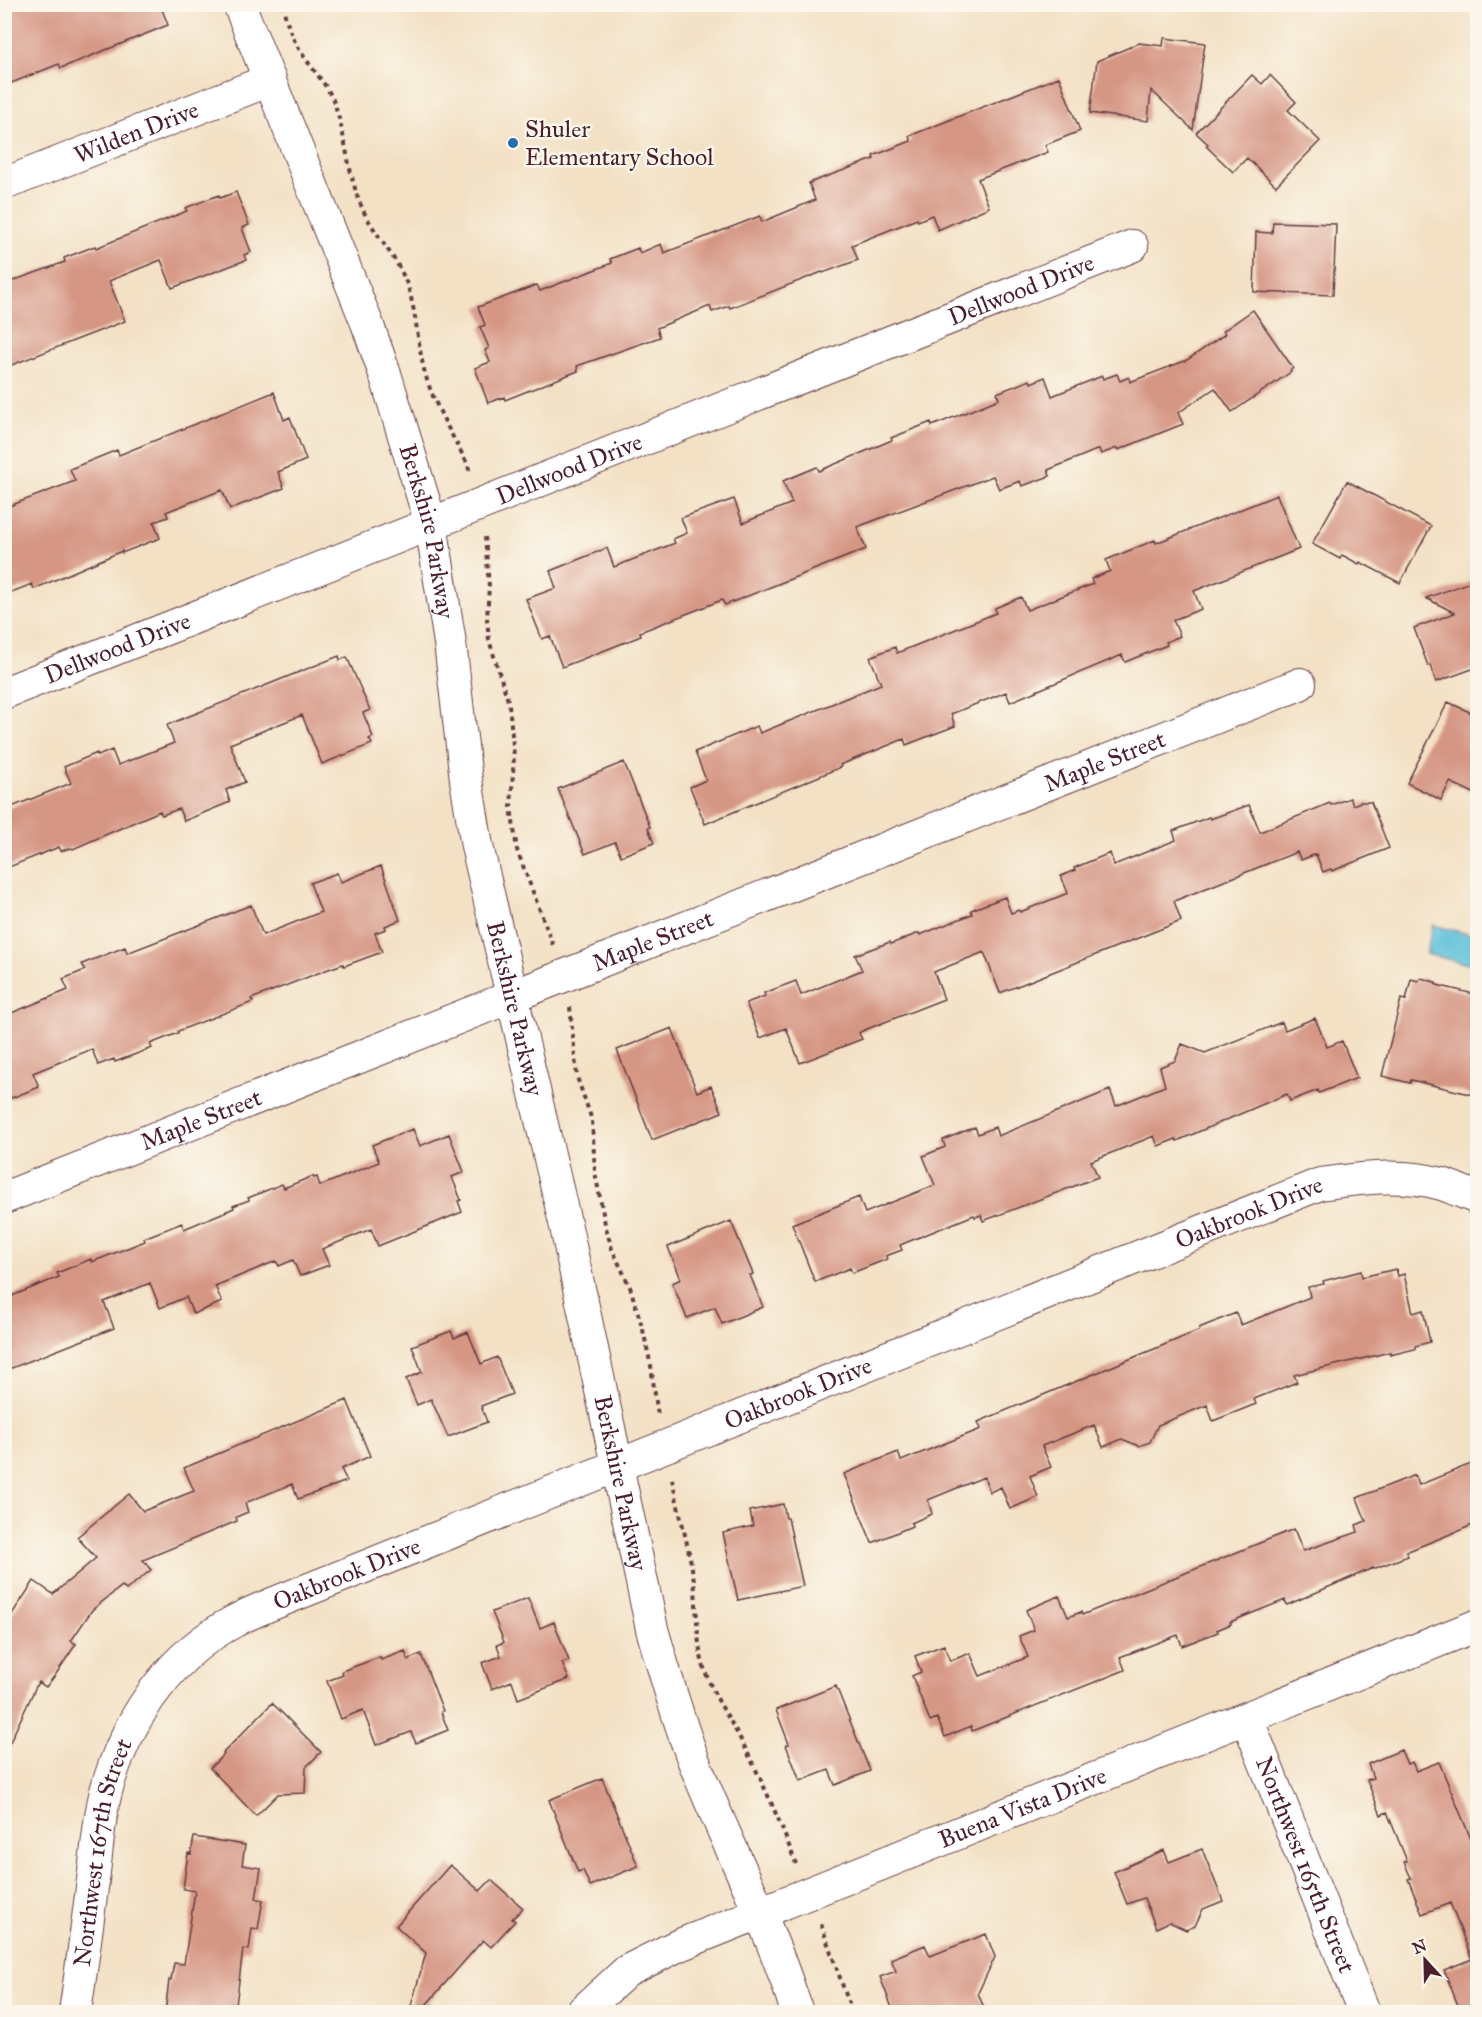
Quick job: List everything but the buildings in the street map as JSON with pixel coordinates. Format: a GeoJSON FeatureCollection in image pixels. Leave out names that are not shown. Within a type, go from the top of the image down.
{"type":"FeatureCollection","features":[{"type":"Feature","properties":{"kind":"street","name":"Berkshire Parkway"},"geometry":{"type":"LineString","coordinates":[[239,4],[367,323],[386,377],[430,525],[450,643],[466,780],[477,846],[566,1227],[652,1629],[670,1693],[695,1762],[760,1912],[797,2013]]}},
{"type":"Feature","properties":{"kind":"street","name":"Wilden Drive"},"geometry":{"type":"LineString","coordinates":[[4,184],[270,80]]}},
{"type":"Feature","properties":{"kind":"street","name":"Dellwood Drive"},"geometry":{"type":"LineString","coordinates":[[4,693],[1132,246]]}},
{"type":"Feature","properties":{"kind":"street","name":"Maple Street"},"geometry":{"type":"LineString","coordinates":[[4,1198],[1300,684]]}},
{"type":"Feature","properties":{"kind":"street","name":"Oakbrook Drive"},"geometry":{"type":"LineString","coordinates":[[147,1698],[173,1668],[199,1644],[234,1621],[272,1604],[1320,1184],[1360,1178],[1402,1177],[1442,1184],[1478,1198]]}},
{"type":"Feature","properties":{"kind":"street","name":"Buena Vista Drive"},"geometry":{"type":"LineString","coordinates":[[582,2013],[627,1971],[677,1946],[1478,1624]]}},
{"type":"Feature","properties":{"kind":"street","name":"Northwest 167th Street"},"geometry":{"type":"LineString","coordinates":[[75,2013],[100,1828],[109,1779],[124,1740],[147,1698]]}},
{"type":"Feature","properties":{"kind":"street","name":"Northwest 165th Street"},"geometry":{"type":"LineString","coordinates":[[1246,1718],[1364,2013]]}},
{"type":"Feature","properties":{"kind":"water"},"geometry":{"type":"Polygon","coordinates":[[[1433,925],[1477,936],[1477,966],[1426,954],[1433,925]]]}},
{"type":"Feature","properties":{"kind":"place","name":"Shuler Elementary School"},"geometry":{"type":"Point","coordinates":[513,143]}}]}
